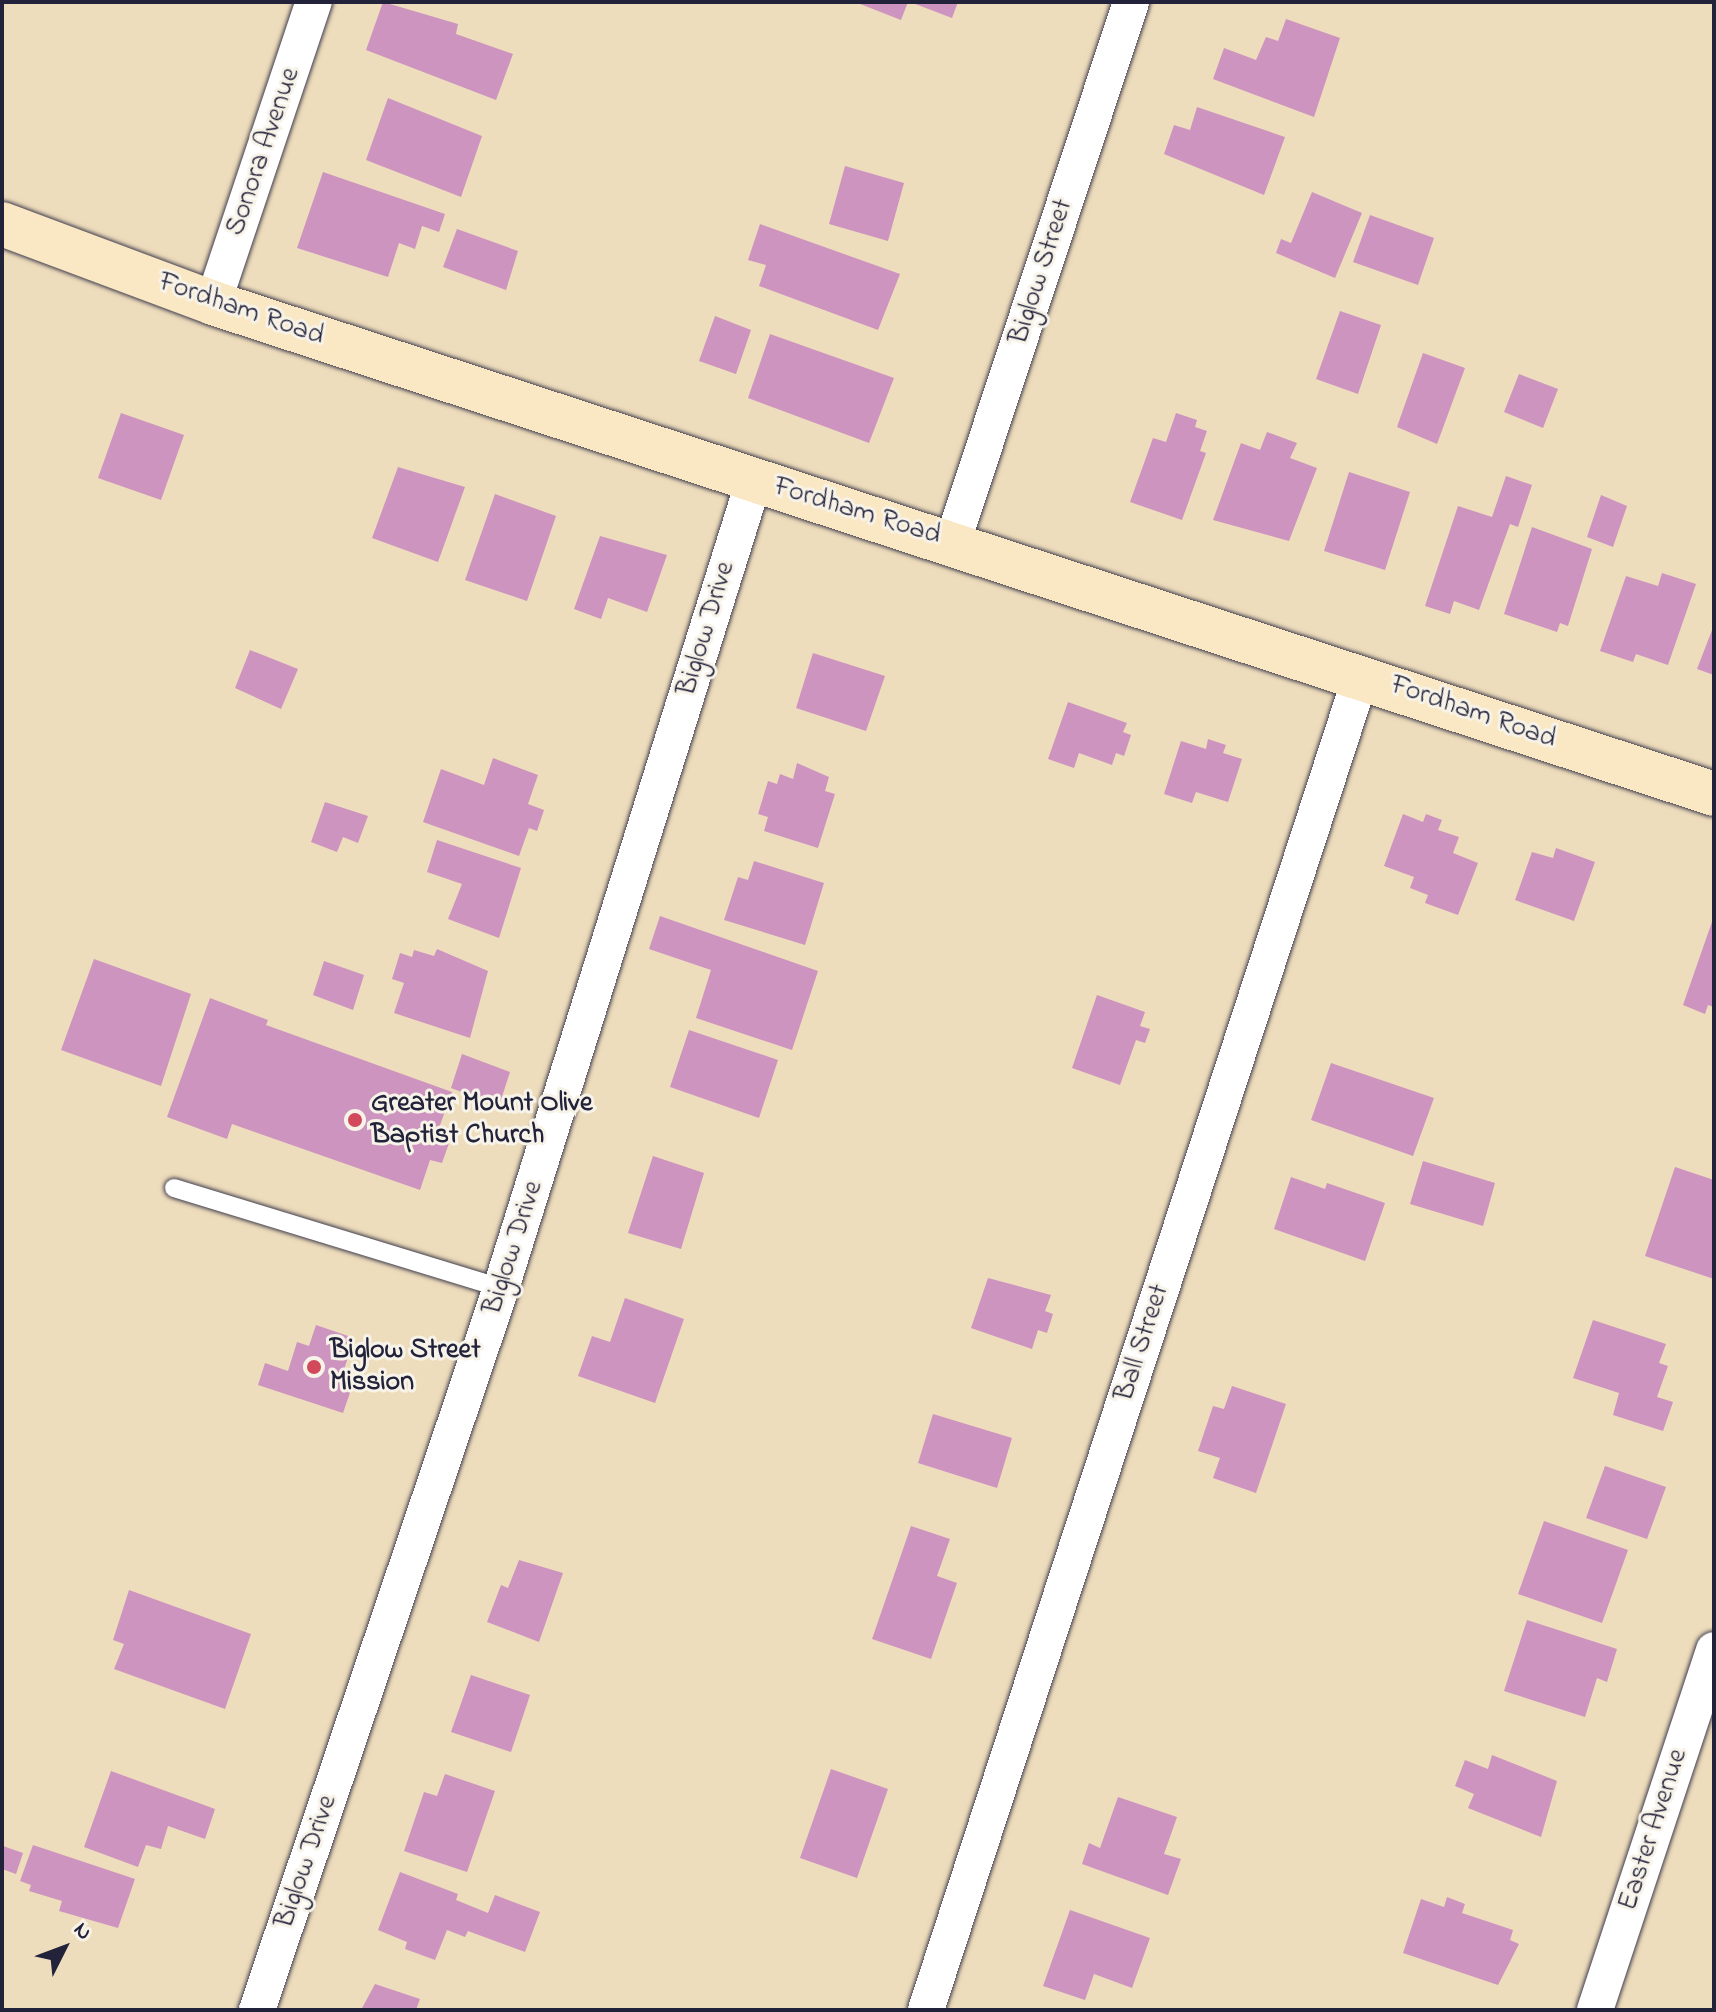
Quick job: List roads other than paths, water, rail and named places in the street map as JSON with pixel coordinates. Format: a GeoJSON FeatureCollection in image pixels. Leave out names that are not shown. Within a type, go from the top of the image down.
{"type":"FeatureCollection","features":[{"type":"Feature","properties":{"kind":"street","name":"Sonora Avenue"},"geometry":{"type":"LineString","coordinates":[[213,303],[314,2]]}},
{"type":"Feature","properties":{"kind":"street","name":"Biglow Street"},"geometry":{"type":"LineString","coordinates":[[953,541],[1131,2]]}},
{"type":"Feature","properties":{"kind":"street","name":"Fordham Road"},"geometry":{"type":"LineString","coordinates":[[2,224],[213,303],[754,480],[953,541],[1714,794]]}},
{"type":"Feature","properties":{"kind":"street","name":"Biglow Drive"},"geometry":{"type":"LineString","coordinates":[[257,2010],[501,1288],[754,480]]}},
{"type":"Feature","properties":{"kind":"street","name":"Ball Street"},"geometry":{"type":"LineString","coordinates":[[926,2010],[1361,676]]}},
{"type":"Feature","properties":{"kind":"street","name":"Easter Avenue"},"geometry":{"type":"LineString","coordinates":[[1595,2010],[1714,1650]]}},
{"type":"Feature","properties":{"kind":"lane"},"geometry":{"type":"LineString","coordinates":[[174,1188],[501,1288]]}},
{"type":"Feature","properties":{"kind":"place","name":"Greater Mount Olive Baptist Church"},"geometry":{"type":"Point","coordinates":[355,1120]}},
{"type":"Feature","properties":{"kind":"place","name":"Biglow Street Mission"},"geometry":{"type":"Point","coordinates":[314,1367]}}]}
